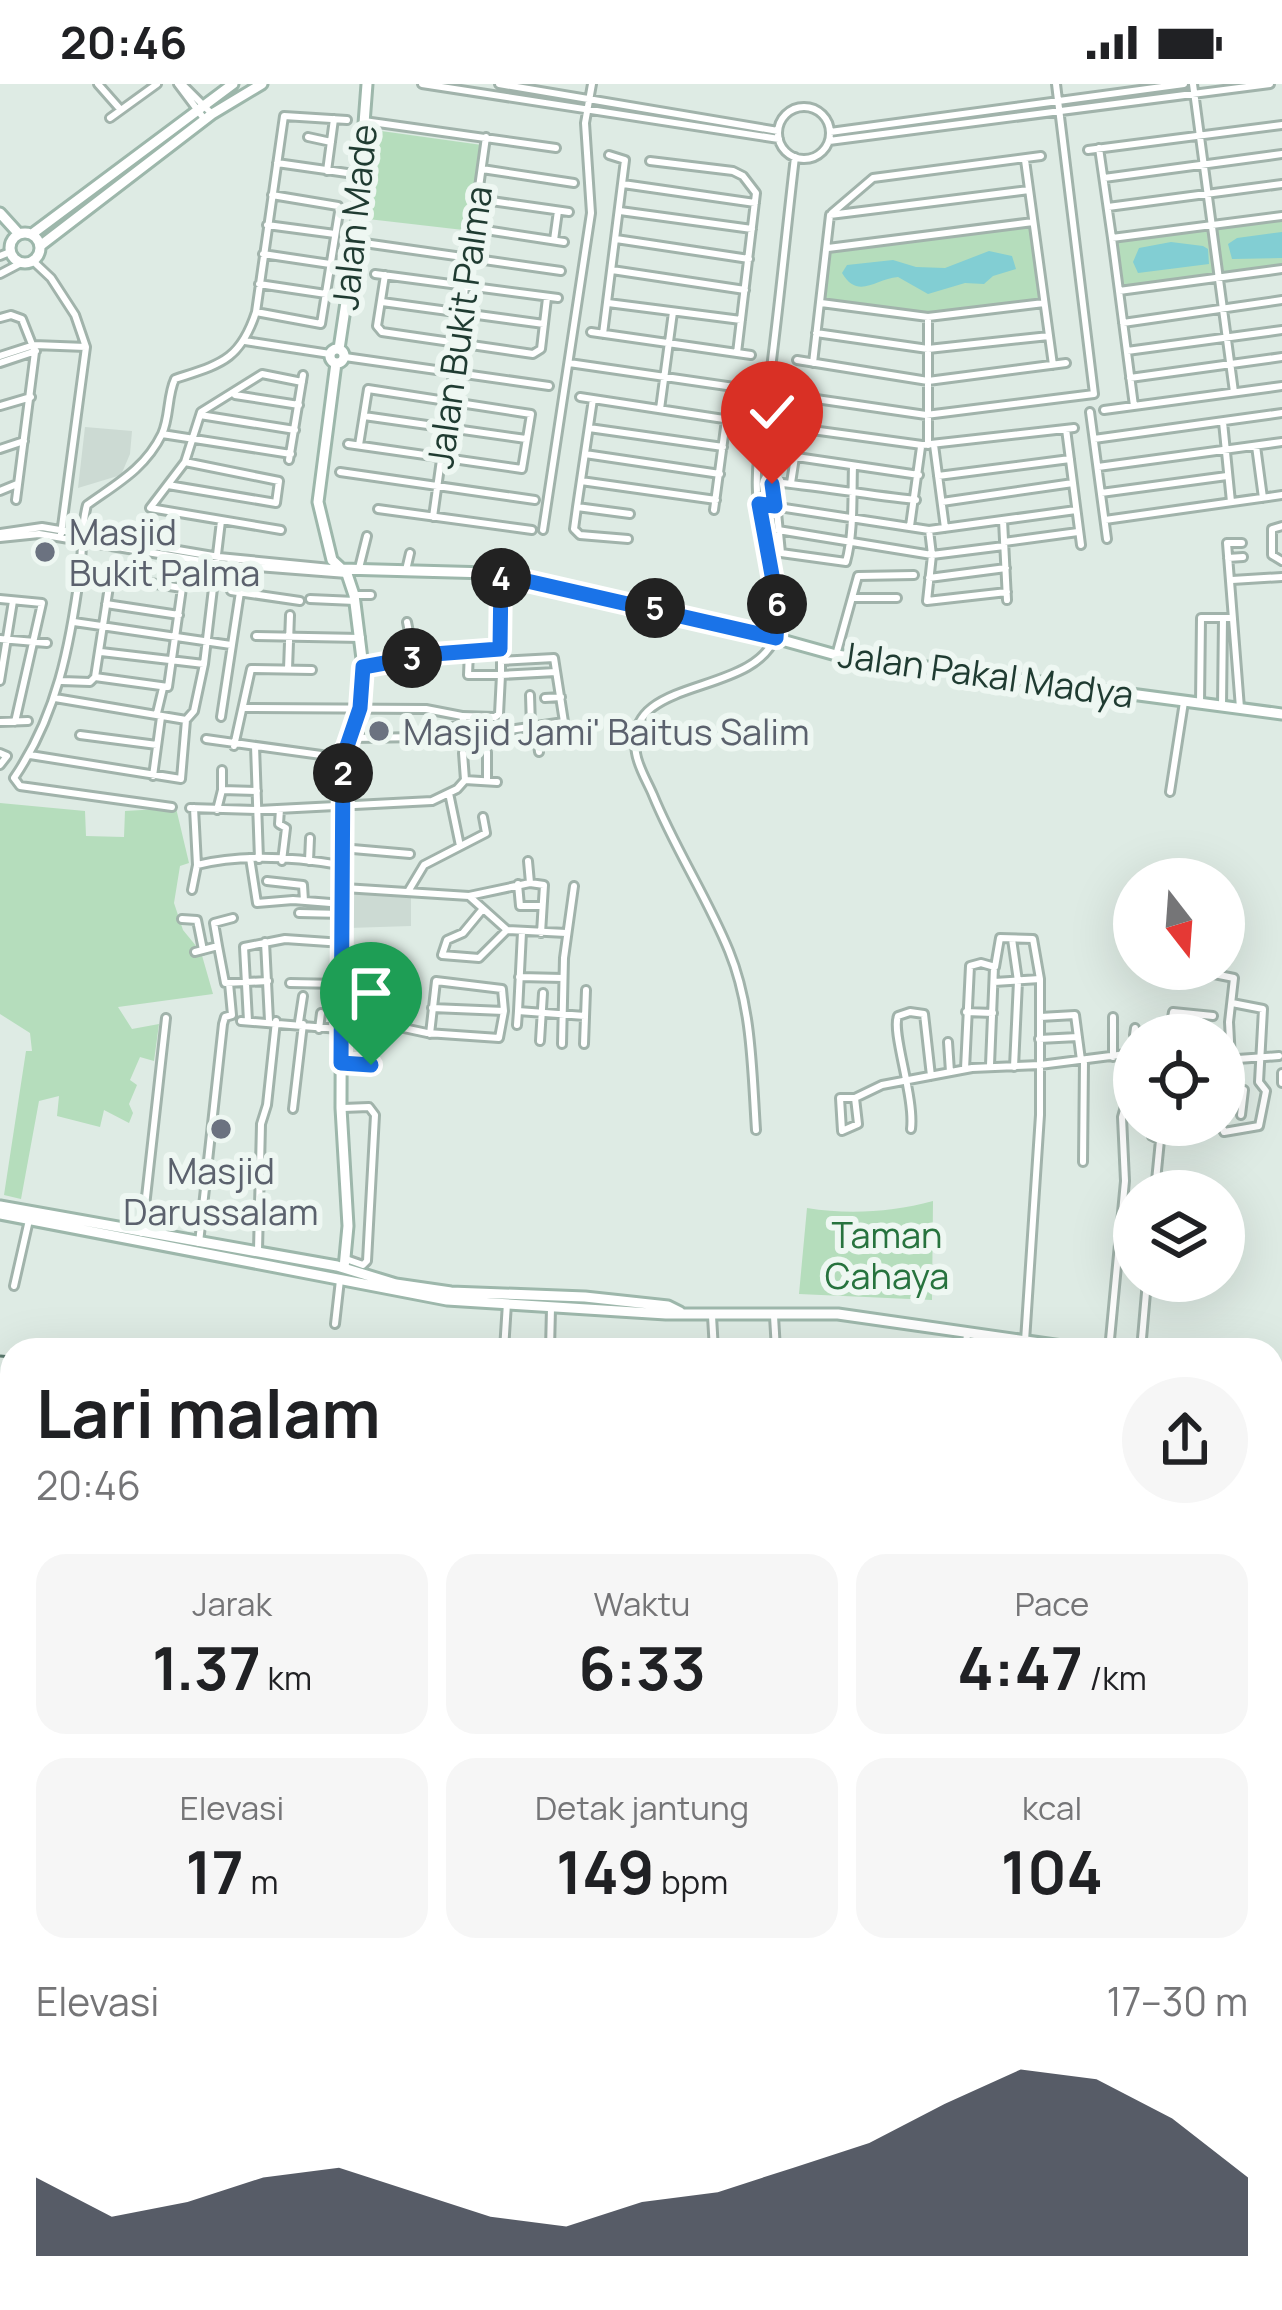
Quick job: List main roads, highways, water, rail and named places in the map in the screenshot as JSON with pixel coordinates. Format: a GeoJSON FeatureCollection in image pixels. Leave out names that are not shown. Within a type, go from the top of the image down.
{"type":"FeatureCollection","features":[{"type":"Feature","properties":{"kind":"water"},"geometry":{"type":"Polygon","coordinates":[[[1282,232],[1282,258],[1232,259],[1228,244],[1237,238],[1282,232]]]}},
{"type":"Feature","properties":{"kind":"water"},"geometry":{"type":"Polygon","coordinates":[[[1171,242],[1203,246],[1208,249],[1209,264],[1138,273],[1133,262],[1139,248],[1171,242]]]}},
{"type":"Feature","properties":{"kind":"water"},"geometry":{"type":"Polygon","coordinates":[[[989,251],[1012,256],[1016,269],[984,284],[965,283],[928,294],[898,277],[861,287],[842,273],[847,265],[893,260],[945,268],[989,251]]]}},
{"type":"Feature","properties":{"kind":"place","name":"Masjid Bukit Palma"},"geometry":{"type":"Point","coordinates":[45,552]}},
{"type":"Feature","properties":{"kind":"place","name":"Masjid Jami' Baitus Salim"},"geometry":{"type":"Point","coordinates":[379,731]}},
{"type":"Feature","properties":{"kind":"place","name":"Masjid Darussalam"},"geometry":{"type":"Point","coordinates":[221,1129]}},
{"type":"Feature","properties":{"kind":"park label","name":"Taman Cahaya"},"geometry":{"type":"Point","coordinates":[887,1254]}}]}
